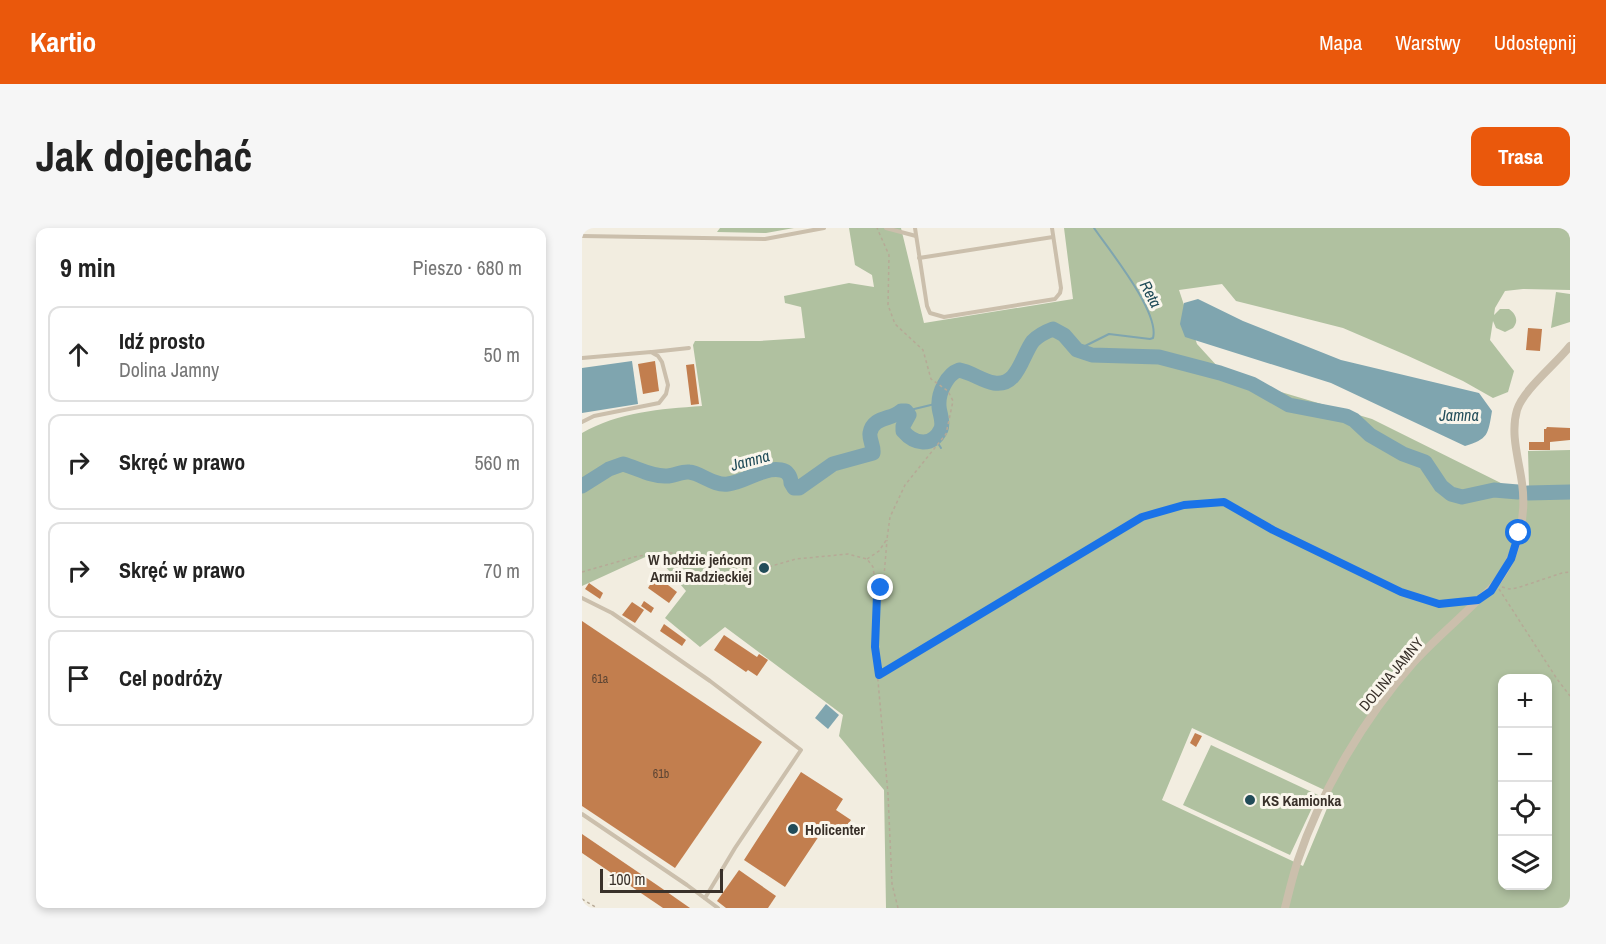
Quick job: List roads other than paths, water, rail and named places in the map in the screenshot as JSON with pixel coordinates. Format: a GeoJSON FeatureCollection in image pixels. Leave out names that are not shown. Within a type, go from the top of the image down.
{"type":"FeatureCollection","features":[{"type":"Feature","properties":{"kind":"street","name":"DOLINA JAMNY"},"geometry":{"type":"LineString","coordinates":[[1285,908],[1298,858],[1325,795],[1343,761],[1375,712],[1413,663],[1478,600],[1491,591],[1511,559],[1519,533],[1523,504],[1523,485],[1514,429],[1516,412],[1521,400],[1570,346]]}},
{"type":"Feature","properties":{"kind":"lane"},"geometry":{"type":"LineString","coordinates":[[582,236],[765,239],[824,228]]}},
{"type":"Feature","properties":{"kind":"lane"},"geometry":{"type":"LineString","coordinates":[[886,228],[916,236]]}},
{"type":"Feature","properties":{"kind":"lane"},"geometry":{"type":"LineString","coordinates":[[915,228],[927,306],[930,313],[944,317],[1055,298],[1061,288],[1052,228]]}},
{"type":"Feature","properties":{"kind":"lane"},"geometry":{"type":"LineString","coordinates":[[920,258],[1053,237]]}},
{"type":"Feature","properties":{"kind":"lane"},"geometry":{"type":"LineString","coordinates":[[582,358],[689,348]]}},
{"type":"Feature","properties":{"kind":"lane"},"geometry":{"type":"LineString","coordinates":[[582,422],[594,416],[658,403],[666,394],[668,385],[662,362],[651,352]]}},
{"type":"Feature","properties":{"kind":"lane"},"geometry":{"type":"LineString","coordinates":[[582,598],[612,613],[710,681],[801,750],[735,848],[705,898]]}},
{"type":"Feature","properties":{"kind":"lane"},"geometry":{"type":"LineString","coordinates":[[582,814],[718,908]]}},
{"type":"Feature","properties":{"kind":"water","name":"Jamna"},"geometry":{"type":"Polygon","coordinates":[[[1198,299],[1243,321],[1341,360],[1479,393],[1492,411],[1488,431],[1483,438],[1465,446],[1331,383],[1185,337],[1180,324],[1184,303],[1198,299]]]}},
{"type":"Feature","properties":{"kind":"water"},"geometry":{"type":"Polygon","coordinates":[[[632,361],[638,404],[582,413],[582,368],[632,361]]]}},
{"type":"Feature","properties":{"kind":"water"},"geometry":{"type":"Polygon","coordinates":[[[826,704],[839,715],[828,729],[815,718],[826,704]]]}},
{"type":"Feature","properties":{"kind":"waterway","name":"Reta"},"geometry":{"type":"LineString","coordinates":[[1077,350],[1109,334],[1153,338],[1149,313],[1141,298],[1094,228]]}},
{"type":"Feature","properties":{"kind":"waterway","name":"Jamna"},"geometry":{"type":"LineString","coordinates":[[582,486],[609,469],[623,464],[661,476],[694,473],[723,484],[735,483],[767,471],[781,470],[789,475],[794,488],[799,488],[833,464],[873,453],[870,436],[872,428],[879,421],[901,411],[906,411],[909,415],[903,426],[903,431],[907,435],[923,442],[933,439],[941,429],[942,423],[940,395],[951,375],[959,370],[994,383],[1009,380],[1018,369],[1033,341],[1053,329],[1064,335],[1077,350],[1092,355],[1159,357],[1252,384],[1289,405],[1346,416],[1354,420],[1370,435],[1403,454],[1425,462],[1441,486],[1451,494],[1462,497],[1494,490],[1518,492]]}},
{"type":"Feature","properties":{"kind":"waterway"},"geometry":{"type":"LineString","coordinates":[[906,411],[939,403]]}},
{"type":"Feature","properties":{"kind":"waterway"},"geometry":{"type":"LineString","coordinates":[[934,437],[941,448]]}},
{"type":"Feature","properties":{"kind":"waterway","name":"Jamna"},"geometry":{"type":"LineString","coordinates":[[1528,493],[1570,492]]}},
{"type":"Feature","properties":{"kind":"place","name":"W hołdzie jeńcom Armii Radzieckiej"},"geometry":{"type":"Point","coordinates":[764,568]}},
{"type":"Feature","properties":{"kind":"place","name":"KS Kamionka"},"geometry":{"type":"Point","coordinates":[1250,800]}},
{"type":"Feature","properties":{"kind":"place","name":"Holicenter"},"geometry":{"type":"Point","coordinates":[793,829]}}]}
